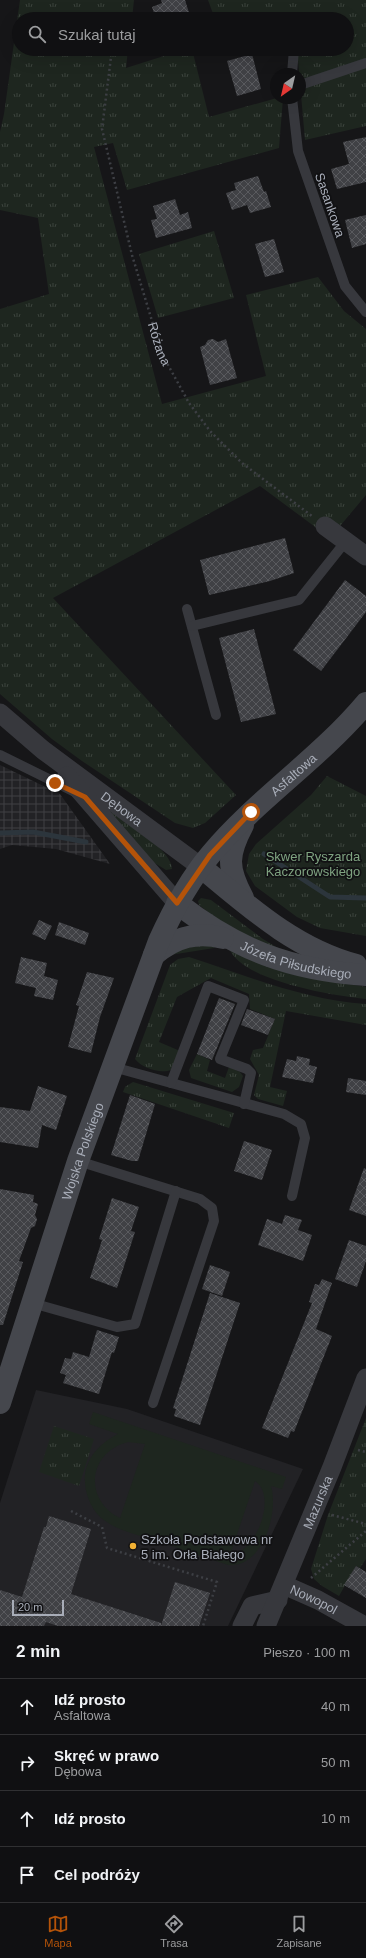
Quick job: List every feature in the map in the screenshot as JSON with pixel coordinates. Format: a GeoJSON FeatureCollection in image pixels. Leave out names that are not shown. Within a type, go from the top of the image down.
{"type":"FeatureCollection","features":[{"type":"Feature","properties":{"kind":"street"},"geometry":{"type":"LineString","coordinates":[[325,526],[366,556]]}},
{"type":"Feature","properties":{"kind":"street","name":"Asfaltowa"},"geometry":{"type":"LineString","coordinates":[[177,903],[201,867],[219,844],[251,812],[332,741],[366,703]]}},
{"type":"Feature","properties":{"kind":"street","name":"Dębowa"},"geometry":{"type":"LineString","coordinates":[[0,713],[43,750],[201,867]]}},
{"type":"Feature","properties":{"kind":"street","name":"Dębowa"},"geometry":{"type":"LineString","coordinates":[[43,750],[177,903]]}},
{"type":"Feature","properties":{"kind":"street","name":"Józefa Piłsudskiego"},"geometry":{"type":"LineString","coordinates":[[251,812],[237,837],[230,865],[236,886],[252,909]]}},
{"type":"Feature","properties":{"kind":"street","name":"Józefa Piłsudskiego"},"geometry":{"type":"LineString","coordinates":[[201,867],[252,909],[285,933],[307,946],[340,960],[366,968]]}},
{"type":"Feature","properties":{"kind":"street","name":"Józefa Piłsudskiego"},"geometry":{"type":"LineString","coordinates":[[177,903],[206,926],[228,939],[269,956],[298,965],[333,972],[366,975]]}},
{"type":"Feature","properties":{"kind":"street","name":"Wojska Polskiego"},"geometry":{"type":"LineString","coordinates":[[0,1403],[78,1161],[154,955],[177,903]]}},
{"type":"Feature","properties":{"kind":"street","name":"Józefa Piłsudskiego"},"geometry":{"type":"LineString","coordinates":[[154,955],[170,943],[190,936],[212,936],[228,939]]}},
{"type":"Feature","properties":{"kind":"street","name":"Mazurska"},"geometry":{"type":"LineString","coordinates":[[266,1626],[332,1467],[366,1378]]}},
{"type":"Feature","properties":{"kind":"street"},"geometry":{"type":"LineString","coordinates":[[242,1626],[252,1606],[281,1592]]}},
{"type":"Feature","properties":{"kind":"street","name":"Nowopol"},"geometry":{"type":"LineString","coordinates":[[281,1592],[318,1600],[365,1626]]}},
{"type":"Feature","properties":{"kind":"lane"},"geometry":{"type":"LineString","coordinates":[[292,68],[293,56]]}},
{"type":"Feature","properties":{"kind":"lane"},"geometry":{"type":"LineString","coordinates":[[306,83],[366,63]]}},
{"type":"Feature","properties":{"kind":"lane","name":"Sasankowa"},"geometry":{"type":"LineString","coordinates":[[293,104],[298,151],[345,286],[366,312]]}},
{"type":"Feature","properties":{"kind":"lane"},"geometry":{"type":"LineString","coordinates":[[192,626],[299,600],[346,541]]}},
{"type":"Feature","properties":{"kind":"lane"},"geometry":{"type":"LineString","coordinates":[[187,609],[216,715]]}},
{"type":"Feature","properties":{"kind":"lane"},"geometry":{"type":"LineString","coordinates":[[0,755],[85,797]]}},
{"type":"Feature","properties":{"kind":"lane"},"geometry":{"type":"LineString","coordinates":[[171,1083],[208,986],[244,1000],[220,1059],[247,1069],[251,1073],[244,1104]]}},
{"type":"Feature","properties":{"kind":"lane"},"geometry":{"type":"LineString","coordinates":[[113,1067],[284,1114],[301,1124],[305,1138],[292,1196]]}},
{"type":"Feature","properties":{"kind":"lane"},"geometry":{"type":"LineString","coordinates":[[78,1161],[200,1199],[212,1208],[214,1221],[153,1403]]}},
{"type":"Feature","properties":{"kind":"lane"},"geometry":{"type":"LineString","coordinates":[[32,1303],[117,1327],[135,1324],[176,1191]]}},
{"type":"Feature","properties":{"kind":"path","name":"Różana"},"geometry":{"type":"LineString","coordinates":[[111,56],[102,130],[132,255],[162,354],[189,403],[210,431],[242,463],[325,526]]}},
{"type":"Feature","properties":{"kind":"path"},"geometry":{"type":"LineString","coordinates":[[71,1512],[102,1527],[107,1548],[217,1582],[204,1626]]}},
{"type":"Feature","properties":{"kind":"path"},"geometry":{"type":"LineString","coordinates":[[326,1513],[366,1524]]}},
{"type":"Feature","properties":{"kind":"path"},"geometry":{"type":"LineString","coordinates":[[310,1579],[366,1531]]}},
{"type":"Feature","properties":{"kind":"shaded area"},"geometry":{"type":"Polygon","coordinates":[[[0,765],[60,794],[110,864],[56,849],[12,845],[0,849],[0,765]]]}},
{"type":"Feature","properties":{"kind":"shaded area","name":"Szkoła Podstawowa nr 5 im. Orła Białego"},"geometry":{"type":"Polygon","coordinates":[[[36,1390],[127,1409],[303,1469],[228,1626],[0,1626],[0,1503],[36,1390]]]}},
{"type":"Feature","properties":{"kind":"green space"},"geometry":{"type":"Polygon","coordinates":[[[20,0],[134,0],[133,12],[18,12],[20,0]]]}},
{"type":"Feature","properties":{"kind":"green space"},"geometry":{"type":"Polygon","coordinates":[[[208,0],[366,0],[366,126],[305,140],[302,104],[306,104],[306,68],[299,68],[298,56],[354,56],[354,12],[212,12],[208,0]]]}},
{"type":"Feature","properties":{"kind":"green space"},"geometry":{"type":"Polygon","coordinates":[[[12,56],[127,56],[126,68],[164,56],[194,56],[209,117],[270,100],[270,104],[283,104],[279,148],[127,190],[113,143],[94,147],[162,404],[266,376],[246,295],[318,277],[344,311],[366,329],[366,495],[330,538],[260,486],[53,598],[236,795],[205,823],[193,828],[175,823],[82,761],[52,739],[0,694],[0,309],[49,294],[38,218],[0,210],[0,132],[12,56]]]}},
{"type":"Feature","properties":{"kind":"green space"},"geometry":{"type":"Polygon","coordinates":[[[214,231],[234,298],[158,318],[139,254],[214,231]]]}},
{"type":"Feature","properties":{"kind":"green space","name":"Skwer Ryszarda Kaczorowskiego"},"geometry":{"type":"Polygon","coordinates":[[[327,776],[366,796],[366,936],[320,928],[297,917],[255,886],[246,871],[249,854],[256,844],[311,795],[327,776]]]}},
{"type":"Feature","properties":{"kind":"green space"},"geometry":{"type":"Polygon","coordinates":[[[90,792],[151,839],[170,861],[172,869],[166,870],[153,862],[90,792]]]}},
{"type":"Feature","properties":{"kind":"green space"},"geometry":{"type":"Polygon","coordinates":[[[201,898],[211,900],[263,939],[286,953],[242,938],[199,905],[198,901],[201,898]]]}},
{"type":"Feature","properties":{"kind":"green space"},"geometry":{"type":"Polygon","coordinates":[[[217,944],[214,948],[170,955],[175,949],[217,944]]]}},
{"type":"Feature","properties":{"kind":"green space"},"geometry":{"type":"Polygon","coordinates":[[[229,948],[331,981],[366,987],[366,999],[312,990],[269,978],[237,960],[229,948]]]}},
{"type":"Feature","properties":{"kind":"green space"},"geometry":{"type":"Polygon","coordinates":[[[189,957],[298,992],[343,1002],[366,1004],[366,1025],[286,1011],[270,1087],[287,1091],[283,1106],[258,1099],[254,1095],[259,1075],[250,1059],[253,1050],[263,1048],[275,1019],[250,1009],[249,994],[211,978],[177,997],[159,1042],[180,1051],[171,1070],[157,1071],[142,1065],[135,1059],[170,965],[178,959],[189,957]]]}},
{"type":"Feature","properties":{"kind":"green space"},"geometry":{"type":"Polygon","coordinates":[[[197,1054],[210,1060],[207,1071],[225,1078],[229,1067],[240,1072],[243,1076],[239,1087],[232,1092],[191,1078],[189,1070],[197,1054]]]}},
{"type":"Feature","properties":{"kind":"green space"},"geometry":{"type":"Polygon","coordinates":[[[133,1082],[234,1113],[229,1128],[123,1092],[125,1087],[133,1082]]]}},
{"type":"Feature","properties":{"kind":"green space"},"geometry":{"type":"Polygon","coordinates":[[[93,1412],[286,1477],[282,1489],[271,1486],[273,1510],[266,1536],[259,1548],[251,1558],[240,1564],[228,1565],[129,1532],[106,1522],[96,1513],[90,1503],[86,1492],[85,1475],[86,1468],[96,1450],[106,1441],[118,1434],[89,1424],[93,1412]],[[128,1442],[115,1447],[105,1456],[98,1466],[95,1477],[96,1489],[100,1500],[108,1510],[120,1518],[145,1444],[128,1442]],[[255,1481],[230,1555],[239,1552],[248,1545],[261,1523],[264,1510],[264,1499],[262,1488],[255,1481]]]}},
{"type":"Feature","properties":{"kind":"green space"},"geometry":{"type":"Polygon","coordinates":[[[366,1418],[366,1559],[360,1568],[356,1566],[339,1596],[322,1586],[314,1579],[311,1569],[328,1515],[366,1418]]]}},
{"type":"Feature","properties":{"kind":"green space"},"geometry":{"type":"Polygon","coordinates":[[[54,1426],[94,1439],[79,1486],[39,1472],[54,1426]]]}},
{"type":"Feature","properties":{"kind":"building"},"geometry":{"type":"Polygon","coordinates":[[[161,0],[185,0],[189,12],[154,12],[152,7],[162,3],[161,0]]]}},
{"type":"Feature","properties":{"kind":"building"},"geometry":{"type":"Polygon","coordinates":[[[245,56],[253,56],[261,89],[237,96],[227,61],[245,56]]]}},
{"type":"Feature","properties":{"kind":"building"},"geometry":{"type":"Polygon","coordinates":[[[366,137],[366,182],[337,189],[331,169],[349,164],[343,142],[366,137]]]}},
{"type":"Feature","properties":{"kind":"building"},"geometry":{"type":"Polygon","coordinates":[[[258,176],[264,192],[266,191],[271,207],[250,213],[247,205],[232,210],[226,193],[236,190],[234,183],[258,176]]]}},
{"type":"Feature","properties":{"kind":"building"},"geometry":{"type":"Polygon","coordinates":[[[175,199],[180,215],[188,212],[192,228],[156,238],[151,220],[157,219],[153,206],[175,199]]]}},
{"type":"Feature","properties":{"kind":"building"},"geometry":{"type":"Polygon","coordinates":[[[366,215],[366,244],[352,248],[345,220],[366,215]]]}},
{"type":"Feature","properties":{"kind":"building"},"geometry":{"type":"Polygon","coordinates":[[[274,239],[284,272],[265,277],[255,244],[274,239]]]}},
{"type":"Feature","properties":{"kind":"building"},"geometry":{"type":"Polygon","coordinates":[[[213,339],[218,342],[226,339],[237,378],[210,385],[200,347],[205,345],[208,340],[213,339]]]}},
{"type":"Feature","properties":{"kind":"building"},"geometry":{"type":"Polygon","coordinates":[[[285,538],[294,573],[270,581],[209,595],[200,560],[285,538]]]}},
{"type":"Feature","properties":{"kind":"building"},"geometry":{"type":"Polygon","coordinates":[[[345,580],[366,596],[366,612],[321,671],[293,650],[345,580]]]}},
{"type":"Feature","properties":{"kind":"building"},"geometry":{"type":"Polygon","coordinates":[[[254,629],[276,714],[241,722],[219,638],[254,629]]]}},
{"type":"Feature","properties":{"kind":"building"},"geometry":{"type":"Polygon","coordinates":[[[39,920],[52,926],[45,940],[32,934],[39,920]]]}},
{"type":"Feature","properties":{"kind":"building"},"geometry":{"type":"Polygon","coordinates":[[[59,922],[89,933],[85,945],[55,935],[59,922]]]}},
{"type":"Feature","properties":{"kind":"building"},"geometry":{"type":"Polygon","coordinates":[[[21,957],[47,963],[44,976],[58,980],[53,1000],[34,996],[36,988],[15,983],[21,957]]]}},
{"type":"Feature","properties":{"kind":"building"},"geometry":{"type":"Polygon","coordinates":[[[87,972],[114,978],[100,1017],[91,1053],[68,1047],[79,1006],[76,1005],[87,972]]]}},
{"type":"Feature","properties":{"kind":"building"},"geometry":{"type":"Polygon","coordinates":[[[219,998],[235,1004],[212,1060],[197,1054],[219,998]]]}},
{"type":"Feature","properties":{"kind":"building"},"geometry":{"type":"Polygon","coordinates":[[[247,1009],[275,1019],[268,1035],[241,1025],[247,1009]]]}},
{"type":"Feature","properties":{"kind":"building"},"geometry":{"type":"Polygon","coordinates":[[[297,1056],[310,1059],[309,1065],[317,1067],[313,1083],[282,1077],[287,1059],[296,1061],[297,1056]]]}},
{"type":"Feature","properties":{"kind":"building"},"geometry":{"type":"Polygon","coordinates":[[[348,1078],[366,1081],[366,1095],[346,1092],[348,1078]]]}},
{"type":"Feature","properties":{"kind":"building"},"geometry":{"type":"Polygon","coordinates":[[[38,1086],[67,1096],[56,1130],[42,1125],[38,1148],[0,1142],[0,1107],[30,1111],[38,1086]]]}},
{"type":"Feature","properties":{"kind":"building"},"geometry":{"type":"Polygon","coordinates":[[[130,1095],[155,1104],[138,1161],[132,1161],[111,1155],[130,1095]]]}},
{"type":"Feature","properties":{"kind":"building"},"geometry":{"type":"Polygon","coordinates":[[[244,1141],[272,1150],[262,1180],[234,1171],[244,1141]]]}},
{"type":"Feature","properties":{"kind":"building"},"geometry":{"type":"Polygon","coordinates":[[[364,1168],[366,1169],[366,1216],[349,1210],[364,1168]]]}},
{"type":"Feature","properties":{"kind":"building"},"geometry":{"type":"Polygon","coordinates":[[[0,1189],[34,1195],[33,1202],[38,1204],[35,1215],[37,1219],[35,1226],[31,1228],[19,1261],[23,1262],[3,1325],[0,1325],[0,1189]]]}},
{"type":"Feature","properties":{"kind":"building"},"geometry":{"type":"Polygon","coordinates":[[[112,1198],[139,1207],[131,1231],[135,1232],[117,1288],[90,1278],[102,1240],[99,1239],[112,1198]]]}},
{"type":"Feature","properties":{"kind":"building"},"geometry":{"type":"Polygon","coordinates":[[[285,1215],[302,1220],[298,1230],[312,1235],[303,1261],[258,1245],[267,1219],[282,1224],[285,1215]]]}},
{"type":"Feature","properties":{"kind":"building"},"geometry":{"type":"Polygon","coordinates":[[[349,1240],[366,1246],[366,1261],[357,1287],[335,1279],[349,1240]]]}},
{"type":"Feature","properties":{"kind":"building"},"geometry":{"type":"Polygon","coordinates":[[[210,1265],[230,1272],[222,1296],[202,1289],[210,1265]]]}},
{"type":"Feature","properties":{"kind":"building"},"geometry":{"type":"Polygon","coordinates":[[[322,1279],[332,1283],[316,1329],[332,1336],[294,1432],[291,1431],[288,1438],[262,1428],[312,1303],[309,1302],[315,1284],[319,1285],[322,1279]]]}},
{"type":"Feature","properties":{"kind":"building"},"geometry":{"type":"Polygon","coordinates":[[[210,1293],[240,1303],[200,1425],[174,1416],[176,1409],[173,1408],[210,1293]]]}},
{"type":"Feature","properties":{"kind":"building"},"geometry":{"type":"Polygon","coordinates":[[[97,1330],[119,1337],[114,1353],[112,1352],[99,1394],[63,1383],[66,1375],[60,1373],[65,1358],[71,1359],[73,1352],[89,1357],[97,1330]]]}},
{"type":"Feature","properties":{"kind":"building"},"geometry":{"type":"Polygon","coordinates":[[[49,1516],[91,1529],[71,1594],[161,1623],[161,1626],[58,1626],[46,1622],[44,1626],[0,1626],[0,1590],[22,1597],[44,1527],[46,1527],[49,1516]]]}},
{"type":"Feature","properties":{"kind":"building"},"geometry":{"type":"Polygon","coordinates":[[[356,1566],[366,1572],[366,1598],[344,1585],[356,1566]]]}},
{"type":"Feature","properties":{"kind":"building"},"geometry":{"type":"Polygon","coordinates":[[[175,1582],[210,1593],[199,1626],[161,1626],[175,1582]]]}},
{"type":"Feature","properties":{"kind":"waterway"},"geometry":{"type":"LineString","coordinates":[[0,833],[33,832],[86,842]]}},
{"type":"Feature","properties":{"kind":"waterway"},"geometry":{"type":"LineString","coordinates":[[264,854],[330,897],[366,898]]}},
{"type":"Feature","properties":{"kind":"place","name":"Szkoła Podstawowa nr 5 im. Orła Białego"},"geometry":{"type":"Point","coordinates":[133,1546]}},
{"type":"Feature","properties":{"kind":"route"},"geometry":{"type":"LineString","coordinates":[[55,783],[85,797],[177,903],[210,855],[251,812]]}}]}
